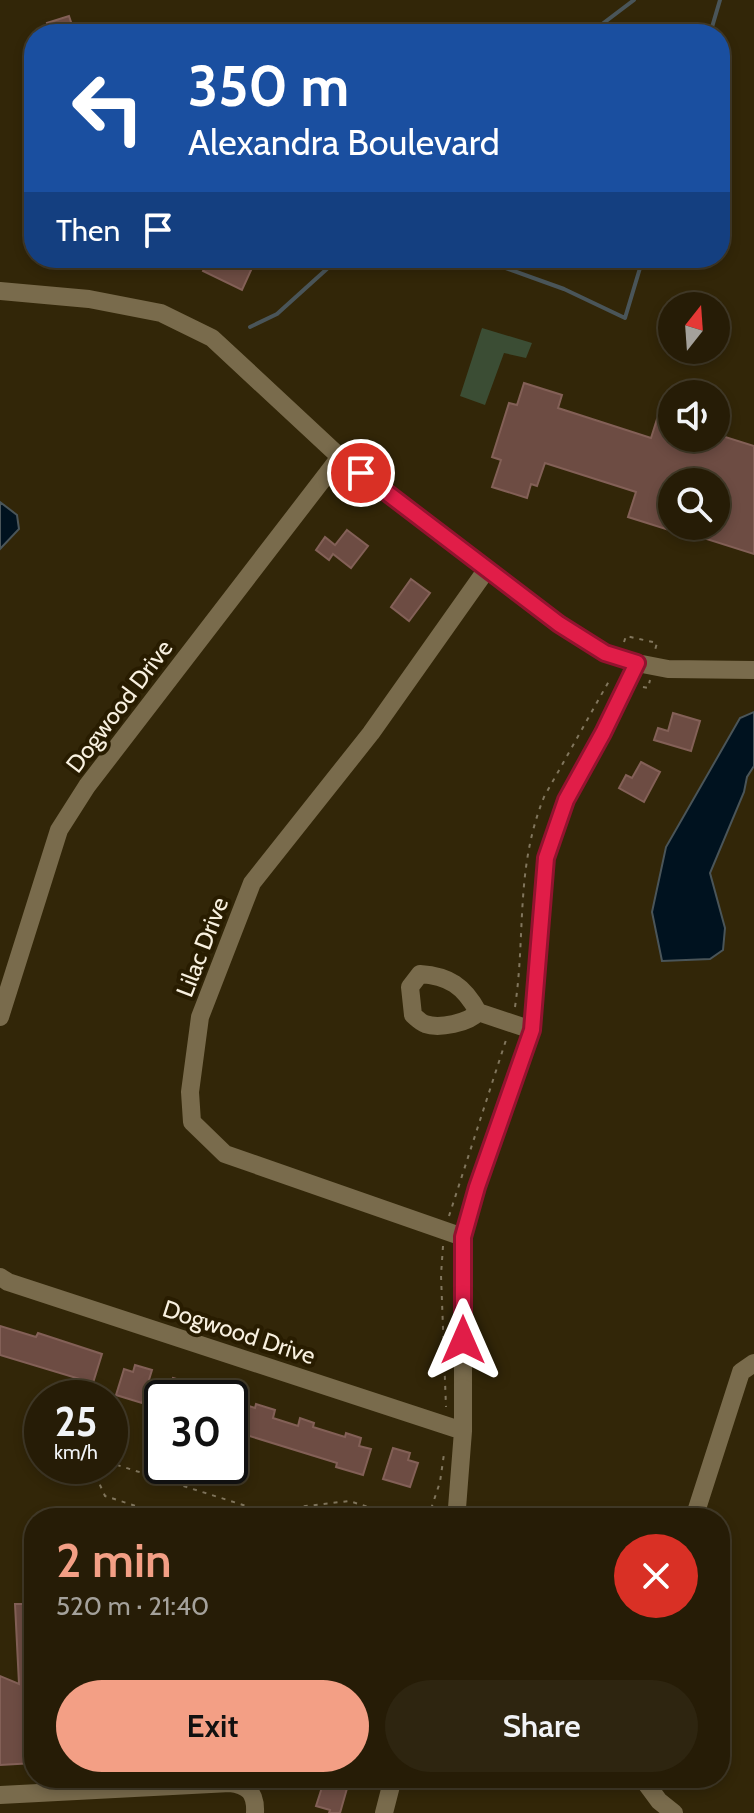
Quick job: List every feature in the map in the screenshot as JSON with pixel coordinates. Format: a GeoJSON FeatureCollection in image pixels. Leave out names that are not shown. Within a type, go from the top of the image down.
{"type":"FeatureCollection","features":[{"type":"Feature","properties":{"kind":"street"},"geometry":{"type":"LineString","coordinates":[[0,291],[89,299],[161,313],[212,338],[340,457],[559,624],[605,653],[668,669],[754,670]]}},
{"type":"Feature","properties":{"kind":"street","name":"Dogwood Drive"},"geometry":{"type":"LineString","coordinates":[[0,1017],[59,830],[87,786],[340,457]]}},
{"type":"Feature","properties":{"kind":"street","name":"Lilac Drive"},"geometry":{"type":"LineString","coordinates":[[463,1237],[225,1154],[192,1122],[190,1092],[200,1017],[252,883],[371,733],[487,569]]}},
{"type":"Feature","properties":{"kind":"street"},"geometry":{"type":"LineString","coordinates":[[457,1508],[463,1431],[463,1237],[477,1187],[532,1030],[546,858],[566,800],[637,663]]}},
{"type":"Feature","properties":{"kind":"street"},"geometry":{"type":"LineString","coordinates":[[478,1012],[532,1030]]}},
{"type":"Feature","properties":{"kind":"street","name":"Dogwood Drive"},"geometry":{"type":"LineString","coordinates":[[0,1277],[463,1431]]}},
{"type":"Feature","properties":{"kind":"street"},"geometry":{"type":"LineString","coordinates":[[697,1508],[741,1372],[754,1363]]}},
{"type":"Feature","properties":{"kind":"street"},"geometry":{"type":"LineString","coordinates":[[12,1801],[169,1788]]}},
{"type":"Feature","properties":{"kind":"street"},"geometry":{"type":"LineString","coordinates":[[248,1788],[256,1802],[255,1813]]}},
{"type":"Feature","properties":{"kind":"street"},"geometry":{"type":"LineString","coordinates":[[384,1813],[390,1788]]}},
{"type":"Feature","properties":{"kind":"street"},"geometry":{"type":"LineString","coordinates":[[649,1788],[674,1813]]}},
{"type":"Feature","properties":{"kind":"path"},"geometry":{"type":"LineString","coordinates":[[142,1508],[105,1496],[95,1474],[114,1464],[253,1508]]}},
{"type":"Feature","properties":{"kind":"path"},"geometry":{"type":"LineString","coordinates":[[288,1508],[349,1501],[371,1508]]}},
{"type":"Feature","properties":{"kind":"green space"},"geometry":{"type":"Polygon","coordinates":[[[482,328],[532,343],[526,358],[504,353],[485,405],[460,396],[482,328]]]}},
{"type":"Feature","properties":{"kind":"water"},"geometry":{"type":"Polygon","coordinates":[[[0,502],[17,515],[19,529],[0,549],[0,502]]]}},
{"type":"Feature","properties":{"kind":"water"},"geometry":{"type":"Polygon","coordinates":[[[754,712],[754,766],[710,873],[725,928],[723,950],[710,959],[662,961],[652,912],[666,847],[740,718],[754,712]]]}},
{"type":"Feature","properties":{"kind":"building"},"geometry":{"type":"Polygon","coordinates":[[[69,16],[72,24],[47,24],[69,16]]]}},
{"type":"Feature","properties":{"kind":"building"},"geometry":{"type":"Polygon","coordinates":[[[204,268],[252,268],[242,290],[203,271],[204,268]]]}},
{"type":"Feature","properties":{"kind":"building"},"geometry":{"type":"Polygon","coordinates":[[[524,383],[562,395],[558,408],[651,438],[658,416],[658,452],[730,452],[730,438],[754,446],[754,554],[710,540],[730,540],[730,468],[658,468],[658,527],[628,517],[636,492],[545,463],[537,486],[531,484],[527,498],[492,487],[501,460],[492,457],[509,403],[517,405],[524,383]]]}},
{"type":"Feature","properties":{"kind":"building"},"geometry":{"type":"Polygon","coordinates":[[[347,530],[368,546],[351,568],[333,554],[329,560],[316,550],[325,537],[335,545],[347,530]]]}},
{"type":"Feature","properties":{"kind":"building"},"geometry":{"type":"Polygon","coordinates":[[[411,579],[430,593],[409,621],[391,607],[411,579]]]}},
{"type":"Feature","properties":{"kind":"building"},"geometry":{"type":"Polygon","coordinates":[[[673,713],[700,721],[691,751],[654,740],[658,728],[668,731],[673,713]]]}},
{"type":"Feature","properties":{"kind":"building"},"geometry":{"type":"Polygon","coordinates":[[[641,762],[660,772],[644,802],[619,788],[626,775],[632,778],[641,762]]]}},
{"type":"Feature","properties":{"kind":"building"},"geometry":{"type":"Polygon","coordinates":[[[0,1326],[36,1337],[38,1333],[102,1354],[94,1380],[83,1380],[0,1355],[0,1326]]]}},
{"type":"Feature","properties":{"kind":"building"},"geometry":{"type":"Polygon","coordinates":[[[135,1365],[152,1370],[149,1380],[144,1380],[142,1403],[128,1399],[128,1380],[121,1380],[124,1369],[133,1372],[135,1365]]]}},
{"type":"Feature","properties":{"kind":"building"},"geometry":{"type":"Polygon","coordinates":[[[256,1404],[275,1410],[273,1418],[298,1426],[300,1418],[314,1423],[313,1427],[345,1437],[346,1433],[361,1438],[359,1446],[371,1449],[363,1475],[336,1467],[337,1463],[248,1436],[248,1406],[255,1408],[256,1404]]]}},
{"type":"Feature","properties":{"kind":"building"},"geometry":{"type":"Polygon","coordinates":[[[393,1448],[410,1453],[408,1460],[418,1463],[410,1487],[383,1479],[393,1448]]]}},
{"type":"Feature","properties":{"kind":"building"},"geometry":{"type":"Polygon","coordinates":[[[15,1604],[24,1604],[24,1764],[0,1765],[0,1676],[19,1684],[15,1604]]]}},
{"type":"Feature","properties":{"kind":"building"},"geometry":{"type":"Polygon","coordinates":[[[322,1788],[347,1788],[340,1813],[329,1813],[330,1810],[316,1806],[322,1788]]]}},
{"type":"Feature","properties":{"kind":"waterway"},"geometry":{"type":"LineString","coordinates":[[602,24],[634,0]]}},
{"type":"Feature","properties":{"kind":"waterway"},"geometry":{"type":"LineString","coordinates":[[713,24],[720,0]]}},
{"type":"Feature","properties":{"kind":"waterway"},"geometry":{"type":"LineString","coordinates":[[250,327],[277,314],[328,268]]}},
{"type":"Feature","properties":{"kind":"waterway"},"geometry":{"type":"LineString","coordinates":[[506,268],[564,289],[625,318],[640,268]]}},
{"type":"Feature","properties":{"kind":"route"},"geometry":{"type":"LineString","coordinates":[[361,473],[559,624],[605,653],[637,663],[566,800],[546,858],[532,1030],[477,1187],[463,1237],[463,1340]]}}]}
